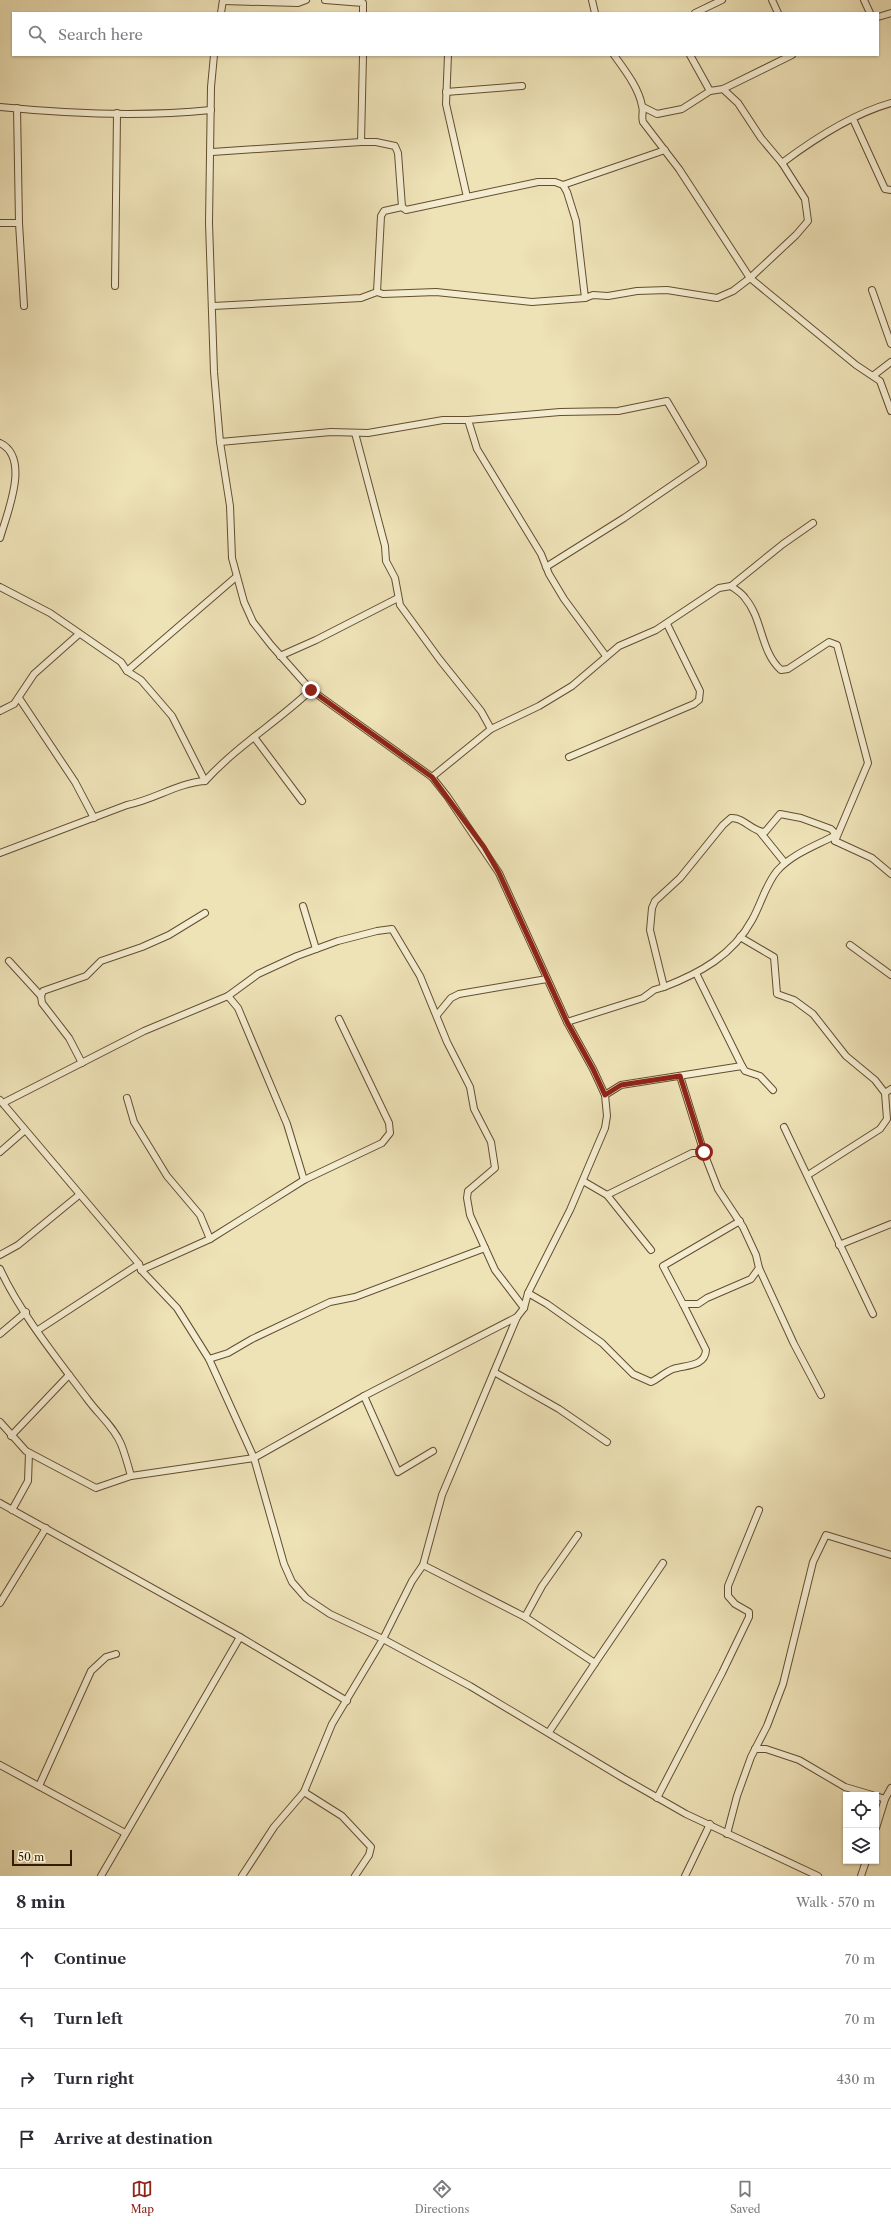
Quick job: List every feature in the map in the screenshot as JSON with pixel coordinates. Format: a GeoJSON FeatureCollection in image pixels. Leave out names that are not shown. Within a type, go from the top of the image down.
{"type":"FeatureCollection","features":[{"type":"Feature","properties":{"kind":"street"},"geometry":{"type":"LineString","coordinates":[[221,12],[223,0],[298,3],[306,0]]}},
{"type":"Feature","properties":{"kind":"street"},"geometry":{"type":"LineString","coordinates":[[325,0],[363,4],[363,12]]}},
{"type":"Feature","properties":{"kind":"street"},"geometry":{"type":"LineString","coordinates":[[592,0],[595,12]]}},
{"type":"Feature","properties":{"kind":"street"},"geometry":{"type":"LineString","coordinates":[[697,12],[722,0]]}},
{"type":"Feature","properties":{"kind":"street"},"geometry":{"type":"LineString","coordinates":[[772,0],[778,12]]}},
{"type":"Feature","properties":{"kind":"street"},"geometry":{"type":"LineString","coordinates":[[864,0],[870,12]]}},
{"type":"Feature","properties":{"kind":"street"},"geometry":{"type":"LineString","coordinates":[[879,17],[891,13]]}},
{"type":"Feature","properties":{"kind":"street"},"geometry":{"type":"LineString","coordinates":[[214,56],[211,110],[212,152],[209,223],[213,306],[214,372],[220,442],[230,506],[232,558],[244,602],[253,622],[280,656],[311,690],[432,777],[484,847],[499,873],[567,1022],[593,1069],[605,1095],[607,1116],[605,1128],[583,1181],[528,1293],[524,1308],[517,1316],[442,1495],[423,1565],[412,1581],[383,1638],[332,1724],[304,1792],[274,1826],[242,1876]]}},
{"type":"Feature","properties":{"kind":"street"},"geometry":{"type":"LineString","coordinates":[[362,142],[363,56]]}},
{"type":"Feature","properties":{"kind":"street"},"geometry":{"type":"LineString","coordinates":[[448,56],[446,92],[447,112],[467,197]]}},
{"type":"Feature","properties":{"kind":"street"},"geometry":{"type":"LineString","coordinates":[[615,56],[629,77],[643,107],[641,116],[643,122],[665,150],[750,278],[856,365],[874,374],[884,389],[891,411]]}},
{"type":"Feature","properties":{"kind":"street"},"geometry":{"type":"LineString","coordinates":[[691,56],[710,91]]}},
{"type":"Feature","properties":{"kind":"street"},"geometry":{"type":"LineString","coordinates":[[643,107],[657,114],[667,114],[682,109],[710,91],[723,88],[790,56]]}},
{"type":"Feature","properties":{"kind":"street"},"geometry":{"type":"LineString","coordinates":[[446,92],[522,86]]}},
{"type":"Feature","properties":{"kind":"street"},"geometry":{"type":"LineString","coordinates":[[213,306],[361,298],[377,292],[383,294],[436,292],[532,302],[586,298],[593,295],[608,296],[637,291],[667,290],[717,298],[733,291],[750,278],[796,235],[808,221],[805,199],[782,163],[761,138],[738,103],[723,88]]}},
{"type":"Feature","properties":{"kind":"street"},"geometry":{"type":"LineString","coordinates":[[782,163],[808,144],[853,119],[891,103]]}},
{"type":"Feature","properties":{"kind":"street"},"geometry":{"type":"LineString","coordinates":[[0,107],[117,113],[176,114],[211,110]]}},
{"type":"Feature","properties":{"kind":"street"},"geometry":{"type":"LineString","coordinates":[[17,108],[19,223],[24,306]]}},
{"type":"Feature","properties":{"kind":"street"},"geometry":{"type":"LineString","coordinates":[[115,286],[117,113]]}},
{"type":"Feature","properties":{"kind":"street"},"geometry":{"type":"LineString","coordinates":[[853,119],[885,189],[891,190]]}},
{"type":"Feature","properties":{"kind":"street"},"geometry":{"type":"LineString","coordinates":[[212,152],[362,142],[376,142],[395,146],[398,152],[402,206]]}},
{"type":"Feature","properties":{"kind":"street"},"geometry":{"type":"LineString","coordinates":[[377,292],[381,216],[384,210],[402,206],[410,209],[538,182],[555,182],[563,185],[665,150]]}},
{"type":"Feature","properties":{"kind":"street"},"geometry":{"type":"LineString","coordinates":[[563,185],[569,198],[576,221],[586,298]]}},
{"type":"Feature","properties":{"kind":"street"},"geometry":{"type":"LineString","coordinates":[[0,222],[19,223]]}},
{"type":"Feature","properties":{"kind":"street"},"geometry":{"type":"LineString","coordinates":[[872,290],[891,344]]}},
{"type":"Feature","properties":{"kind":"street"},"geometry":{"type":"LineString","coordinates":[[874,374],[891,362]]}},
{"type":"Feature","properties":{"kind":"street"},"geometry":{"type":"LineString","coordinates":[[220,442],[331,432],[368,433],[442,420],[468,420],[560,412],[618,411],[644,407],[665,400],[669,403],[703,462],[702,466],[624,518],[546,567]]}},
{"type":"Feature","properties":{"kind":"street"},"geometry":{"type":"LineString","coordinates":[[468,420],[477,450],[541,554],[546,567],[564,599],[606,656]]}},
{"type":"Feature","properties":{"kind":"street"},"geometry":{"type":"LineString","coordinates":[[355,433],[385,546],[386,561],[395,578],[400,604],[440,660],[481,711],[491,729]]}},
{"type":"Feature","properties":{"kind":"street"},"geometry":{"type":"LineString","coordinates":[[0,443],[8,447],[16,464],[13,493],[0,538]]}},
{"type":"Feature","properties":{"kind":"street"},"geometry":{"type":"LineString","coordinates":[[432,777],[491,729],[539,706],[572,686],[619,646],[667,624],[719,588],[731,586],[783,544],[813,523]]}},
{"type":"Feature","properties":{"kind":"street"},"geometry":{"type":"LineString","coordinates":[[127,671],[236,577]]}},
{"type":"Feature","properties":{"kind":"street"},"geometry":{"type":"LineString","coordinates":[[567,1022],[643,998],[654,990],[664,987],[712,965],[740,937],[752,921],[776,872],[796,855],[835,839],[868,763],[838,645],[829,642],[788,669],[781,670],[768,654],[753,611],[745,598],[731,586]]}},
{"type":"Feature","properties":{"kind":"street"},"geometry":{"type":"LineString","coordinates":[[0,587],[35,604],[121,662],[127,671],[142,680],[172,716],[205,782]]}},
{"type":"Feature","properties":{"kind":"street"},"geometry":{"type":"LineString","coordinates":[[280,656],[316,640],[398,598]]}},
{"type":"Feature","properties":{"kind":"street"},"geometry":{"type":"LineString","coordinates":[[569,757],[694,704],[699,700],[700,691],[667,624]]}},
{"type":"Feature","properties":{"kind":"street"},"geometry":{"type":"LineString","coordinates":[[0,711],[14,704],[34,674],[79,634]]}},
{"type":"Feature","properties":{"kind":"street"},"geometry":{"type":"LineString","coordinates":[[0,853],[127,805],[141,803],[192,782],[205,782],[225,759],[288,712],[311,690]]}},
{"type":"Feature","properties":{"kind":"street"},"geometry":{"type":"LineString","coordinates":[[19,698],[75,782],[94,818]]}},
{"type":"Feature","properties":{"kind":"street"},"geometry":{"type":"LineString","coordinates":[[254,737],[302,801]]}},
{"type":"Feature","properties":{"kind":"street"},"geometry":{"type":"LineString","coordinates":[[760,832],[765,832],[780,814],[801,818],[831,829],[834,832],[835,839]]}},
{"type":"Feature","properties":{"kind":"street"},"geometry":{"type":"LineString","coordinates":[[664,987],[650,930],[652,908],[655,901],[675,884],[723,825],[731,818],[740,820],[760,832],[785,863]]}},
{"type":"Feature","properties":{"kind":"street"},"geometry":{"type":"LineString","coordinates":[[835,839],[872,858],[891,874]]}},
{"type":"Feature","properties":{"kind":"street"},"geometry":{"type":"LineString","coordinates":[[303,906],[316,949]]}},
{"type":"Feature","properties":{"kind":"street"},"geometry":{"type":"LineString","coordinates":[[41,996],[43,991],[86,976],[101,962],[169,935],[205,913]]}},
{"type":"Feature","properties":{"kind":"street"},"geometry":{"type":"LineString","coordinates":[[524,1308],[495,1270],[470,1215],[467,1198],[468,1191],[495,1168],[491,1142],[474,1108],[470,1087],[447,1042],[420,976],[392,929],[377,931],[316,949],[258,974],[228,996],[144,1031],[1,1102],[24,1131],[139,1264],[141,1270],[176,1308],[208,1359],[254,1458],[284,1564],[292,1582],[306,1598],[330,1614],[383,1638],[470,1686],[657,1798],[728,1834],[818,1876]]}},
{"type":"Feature","properties":{"kind":"street"},"geometry":{"type":"LineString","coordinates":[[740,937],[774,957],[777,994],[794,1000],[813,1014],[846,1056],[875,1080],[885,1093],[887,1119],[880,1129],[808,1175]]}},
{"type":"Feature","properties":{"kind":"street"},"geometry":{"type":"LineString","coordinates":[[850,945],[891,976]]}},
{"type":"Feature","properties":{"kind":"street"},"geometry":{"type":"LineString","coordinates":[[9,961],[41,996],[42,1003],[68,1038],[82,1063]]}},
{"type":"Feature","properties":{"kind":"street"},"geometry":{"type":"LineString","coordinates":[[696,973],[745,1071],[760,1076],[773,1090]]}},
{"type":"Feature","properties":{"kind":"street"},"geometry":{"type":"LineString","coordinates":[[437,1015],[451,998],[459,994],[547,979]]}},
{"type":"Feature","properties":{"kind":"street"},"geometry":{"type":"LineString","coordinates":[[228,996],[238,1008],[287,1124],[304,1180]]}},
{"type":"Feature","properties":{"kind":"street"},"geometry":{"type":"LineString","coordinates":[[141,1270],[210,1239],[304,1180],[382,1143],[390,1133],[389,1123],[339,1019]]}},
{"type":"Feature","properties":{"kind":"street"},"geometry":{"type":"LineString","coordinates":[[605,1095],[621,1085],[742,1066]]}},
{"type":"Feature","properties":{"kind":"street"},"geometry":{"type":"LineString","coordinates":[[680,1076],[704,1152],[718,1189],[740,1221],[756,1256],[759,1268],[794,1344],[821,1395]]}},
{"type":"Feature","properties":{"kind":"street"},"geometry":{"type":"LineString","coordinates":[[885,1093],[891,1089]]}},
{"type":"Feature","properties":{"kind":"street"},"geometry":{"type":"LineString","coordinates":[[127,1098],[134,1122],[167,1176],[200,1215],[210,1239]]}},
{"type":"Feature","properties":{"kind":"street"},"geometry":{"type":"LineString","coordinates":[[784,1127],[873,1314]]}},
{"type":"Feature","properties":{"kind":"street"},"geometry":{"type":"LineString","coordinates":[[0,1152],[24,1131]]}},
{"type":"Feature","properties":{"kind":"street"},"geometry":{"type":"LineString","coordinates":[[607,1195],[692,1153],[704,1152]]}},
{"type":"Feature","properties":{"kind":"street"},"geometry":{"type":"LineString","coordinates":[[583,1181],[607,1195],[651,1250]]}},
{"type":"Feature","properties":{"kind":"street"},"geometry":{"type":"LineString","coordinates":[[0,1255],[18,1245],[79,1195]]}},
{"type":"Feature","properties":{"kind":"street"},"geometry":{"type":"LineString","coordinates":[[528,1293],[547,1304],[602,1343],[633,1374],[650,1382],[672,1369],[699,1363],[706,1355],[706,1350],[663,1266],[740,1221]]}},
{"type":"Feature","properties":{"kind":"street"},"geometry":{"type":"LineString","coordinates":[[839,1245],[891,1224]]}},
{"type":"Feature","properties":{"kind":"street"},"geometry":{"type":"LineString","coordinates":[[208,1359],[228,1353],[252,1339],[330,1302],[355,1297],[485,1248]]}},
{"type":"Feature","properties":{"kind":"street"},"geometry":{"type":"LineString","coordinates":[[38,1330],[139,1264]]}},
{"type":"Feature","properties":{"kind":"street"},"geometry":{"type":"LineString","coordinates":[[683,1304],[698,1304],[707,1298],[751,1280],[759,1268]]}},
{"type":"Feature","properties":{"kind":"street"},"geometry":{"type":"LineString","coordinates":[[0,1269],[26,1312],[69,1375],[99,1416],[111,1427],[121,1443],[131,1476]]}},
{"type":"Feature","properties":{"kind":"street"},"geometry":{"type":"LineString","coordinates":[[0,1334],[26,1312]]}},
{"type":"Feature","properties":{"kind":"street"},"geometry":{"type":"LineString","coordinates":[[0,1422],[29,1452],[96,1488],[131,1476],[254,1458],[364,1396],[517,1316]]}},
{"type":"Feature","properties":{"kind":"street"},"geometry":{"type":"LineString","coordinates":[[494,1372],[559,1409],[607,1442]]}},
{"type":"Feature","properties":{"kind":"street"},"geometry":{"type":"LineString","coordinates":[[12,1436],[69,1375]]}},
{"type":"Feature","properties":{"kind":"street"},"geometry":{"type":"LineString","coordinates":[[364,1396],[398,1472],[404,1471],[408,1466],[434,1451]]}},
{"type":"Feature","properties":{"kind":"street"},"geometry":{"type":"LineString","coordinates":[[12,1510],[28,1481],[29,1452]]}},
{"type":"Feature","properties":{"kind":"street"},"geometry":{"type":"LineString","coordinates":[[0,1504],[46,1528],[240,1637],[347,1701]]}},
{"type":"Feature","properties":{"kind":"street"},"geometry":{"type":"LineString","coordinates":[[657,1798],[726,1667],[749,1617],[749,1612],[735,1604],[728,1596],[728,1586],[758,1510]]}},
{"type":"Feature","properties":{"kind":"street"},"geometry":{"type":"LineString","coordinates":[[0,1604],[46,1528]]}},
{"type":"Feature","properties":{"kind":"street"},"geometry":{"type":"LineString","coordinates":[[524,1617],[542,1586],[578,1535]]}},
{"type":"Feature","properties":{"kind":"street"},"geometry":{"type":"LineString","coordinates":[[728,1834],[737,1796],[755,1748],[767,1726],[783,1684],[813,1562],[826,1535],[891,1556]]}},
{"type":"Feature","properties":{"kind":"street"},"geometry":{"type":"LineString","coordinates":[[549,1732],[663,1563]]}},
{"type":"Feature","properties":{"kind":"street"},"geometry":{"type":"LineString","coordinates":[[423,1565],[524,1617],[595,1663]]}},
{"type":"Feature","properties":{"kind":"street"},"geometry":{"type":"LineString","coordinates":[[101,1876],[240,1637]]}},
{"type":"Feature","properties":{"kind":"street"},"geometry":{"type":"LineString","coordinates":[[39,1786],[91,1671],[106,1657],[116,1654]]}},
{"type":"Feature","properties":{"kind":"street"},"geometry":{"type":"LineString","coordinates":[[755,1748],[766,1749],[799,1760],[839,1784],[863,1792]]}},
{"type":"Feature","properties":{"kind":"street"},"geometry":{"type":"LineString","coordinates":[[0,1765],[125,1833]]}},
{"type":"Feature","properties":{"kind":"street"},"geometry":{"type":"LineString","coordinates":[[879,1818],[885,1799],[891,1789]]}},
{"type":"Feature","properties":{"kind":"street"},"geometry":{"type":"LineString","coordinates":[[304,1792],[342,1816],[371,1847],[368,1855],[355,1876]]}},
{"type":"Feature","properties":{"kind":"street"},"geometry":{"type":"LineString","coordinates":[[879,1797],[885,1799]]}},
{"type":"Feature","properties":{"kind":"street"},"geometry":{"type":"LineString","coordinates":[[685,1876],[710,1824]]}},
{"type":"Feature","properties":{"kind":"street"},"geometry":{"type":"LineString","coordinates":[[861,1876],[865,1864]]}},
{"type":"Feature","properties":{"kind":"route"},"geometry":{"type":"LineString","coordinates":[[311,690],[354,719],[407,760],[432,777],[447,796],[462,821],[484,847],[499,873],[567,1022],[593,1069],[605,1095],[621,1085],[680,1076],[704,1152]]}}]}
